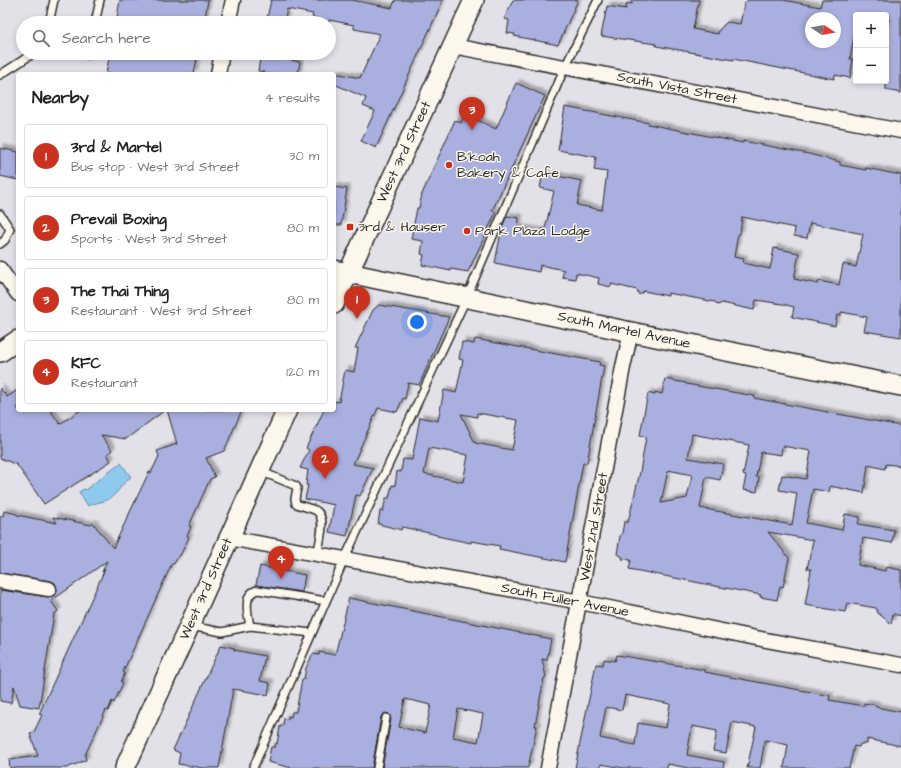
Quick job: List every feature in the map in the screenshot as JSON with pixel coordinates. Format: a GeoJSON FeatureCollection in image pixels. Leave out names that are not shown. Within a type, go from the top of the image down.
{"type":"FeatureCollection","features":[{"type":"Feature","properties":{"kind":"main road","name":"West 3rd Street"},"geometry":{"type":"LineString","coordinates":[[336,295],[341,271],[453,46],[474,0]]}},
{"type":"Feature","properties":{"kind":"main road","name":"South Martel Avenue"},"geometry":{"type":"LineString","coordinates":[[341,271],[632,332],[901,386]]}},
{"type":"Feature","properties":{"kind":"main road"},"geometry":{"type":"LineString","coordinates":[[0,352],[16,341]]}},
{"type":"Feature","properties":{"kind":"main road","name":"West 3rd Street"},"geometry":{"type":"LineString","coordinates":[[125,768],[286,412]]}},
{"type":"Feature","properties":{"kind":"street"},"geometry":{"type":"LineString","coordinates":[[230,16],[233,0]]}},
{"type":"Feature","properties":{"kind":"street","name":"South Vista Street"},"geometry":{"type":"LineString","coordinates":[[453,46],[901,131]]}},
{"type":"Feature","properties":{"kind":"street"},"geometry":{"type":"LineString","coordinates":[[218,72],[221,60]]}},
{"type":"Feature","properties":{"kind":"street"},"geometry":{"type":"LineString","coordinates":[[0,269],[16,291]]}},
{"type":"Feature","properties":{"kind":"street","name":"West 2nd Street"},"geometry":{"type":"LineString","coordinates":[[548,768],[624,367],[632,332]]}},
{"type":"Feature","properties":{"kind":"street","name":"South Fuller Avenue"},"geometry":{"type":"LineString","coordinates":[[229,538],[580,602],[766,640],[901,665]]}},
{"type":"Feature","properties":{"kind":"street"},"geometry":{"type":"LineString","coordinates":[[0,581],[48,589]]}},
{"type":"Feature","properties":{"kind":"lane"},"geometry":{"type":"LineString","coordinates":[[51,16],[54,0]]}},
{"type":"Feature","properties":{"kind":"lane"},"geometry":{"type":"LineString","coordinates":[[97,16],[100,0]]}},
{"type":"Feature","properties":{"kind":"lane"},"geometry":{"type":"LineString","coordinates":[[253,768],[344,560],[467,297],[565,67],[598,0]]}},
{"type":"Feature","properties":{"kind":"lane"},"geometry":{"type":"LineString","coordinates":[[0,75],[23,60]]}},
{"type":"Feature","properties":{"kind":"lane"},"geometry":{"type":"LineString","coordinates":[[0,214],[10,229],[5,240],[0,244]]}},
{"type":"Feature","properties":{"kind":"lane"},"geometry":{"type":"LineString","coordinates":[[260,471],[296,486],[297,488],[294,499],[296,504],[316,510],[320,515],[322,522],[317,555]]}},
{"type":"Feature","properties":{"kind":"lane"},"geometry":{"type":"LineString","coordinates":[[250,626],[247,604],[253,591],[258,590],[326,602]]}},
{"type":"Feature","properties":{"kind":"lane"},"geometry":{"type":"LineString","coordinates":[[190,626],[222,632],[250,626],[312,633]]}},
{"type":"Feature","properties":{"kind":"lane"},"geometry":{"type":"LineString","coordinates":[[377,768],[386,718]]}},
{"type":"Feature","properties":{"kind":"water"},"geometry":{"type":"Polygon","coordinates":[[[121,463],[131,477],[109,499],[88,506],[79,492],[84,489],[85,490],[121,463]]]}},
{"type":"Feature","properties":{"kind":"building"},"geometry":{"type":"Polygon","coordinates":[[[120,0],[208,0],[205,16],[117,16],[120,0]]]}},
{"type":"Feature","properties":{"kind":"building"},"geometry":{"type":"Polygon","coordinates":[[[271,0],[352,0],[392,8],[395,0],[443,0],[376,148],[361,141],[375,111],[363,106],[366,98],[336,85],[336,73],[360,78],[380,34],[354,29],[354,25],[336,21],[336,16],[312,16],[313,14],[287,9],[286,16],[268,16],[271,0]]]}},
{"type":"Feature","properties":{"kind":"building"},"geometry":{"type":"Polygon","coordinates":[[[513,0],[578,0],[558,45],[514,36],[515,34],[507,33],[509,20],[504,19],[513,0]]]}},
{"type":"Feature","properties":{"kind":"building"},"geometry":{"type":"Polygon","coordinates":[[[632,0],[699,0],[693,29],[718,34],[719,30],[727,22],[740,24],[744,4],[748,0],[783,0],[820,7],[822,0],[901,0],[901,93],[886,90],[886,84],[889,84],[889,12],[853,12],[853,42],[850,59],[853,59],[850,78],[835,75],[834,79],[733,59],[656,46],[656,44],[601,36],[607,6],[626,9],[627,3],[632,4],[632,0]]]}},
{"type":"Feature","properties":{"kind":"building"},"geometry":{"type":"Polygon","coordinates":[[[109,60],[197,60],[194,72],[106,72],[109,60]]]}},
{"type":"Feature","properties":{"kind":"building"},"geometry":{"type":"Polygon","coordinates":[[[260,60],[289,60],[300,62],[298,72],[258,71],[260,60]]]}},
{"type":"Feature","properties":{"kind":"building"},"geometry":{"type":"Polygon","coordinates":[[[516,83],[545,96],[492,211],[496,212],[468,272],[451,269],[451,271],[422,265],[424,255],[421,254],[423,241],[411,239],[417,208],[419,208],[422,194],[455,120],[461,123],[465,114],[496,129],[516,83]]]}},
{"type":"Feature","properties":{"kind":"building"},"geometry":{"type":"Polygon","coordinates":[[[565,107],[743,143],[743,141],[809,154],[840,162],[840,165],[866,170],[866,168],[901,175],[901,337],[864,331],[867,317],[841,312],[841,316],[837,315],[835,326],[792,317],[794,307],[782,304],[756,300],[754,310],[722,303],[718,305],[715,302],[668,293],[668,296],[644,291],[639,295],[637,290],[611,284],[611,287],[598,284],[599,278],[576,273],[575,279],[562,277],[564,270],[540,265],[539,272],[495,263],[502,227],[507,216],[519,218],[518,228],[541,232],[542,229],[545,229],[554,191],[540,188],[543,173],[582,181],[577,205],[602,210],[607,172],[594,170],[596,157],[558,150],[565,107]],[[742,217],[740,234],[738,234],[734,257],[744,259],[743,263],[770,269],[774,248],[799,253],[794,279],[818,284],[819,281],[839,285],[843,264],[856,267],[863,234],[810,223],[807,238],[794,236],[795,228],[742,217]]]}},
{"type":"Feature","properties":{"kind":"building"},"geometry":{"type":"Polygon","coordinates":[[[0,148],[16,152],[16,180],[0,176],[0,148]]]}},
{"type":"Feature","properties":{"kind":"building"},"geometry":{"type":"Polygon","coordinates":[[[336,187],[347,189],[341,225],[336,225],[336,187]]]}},
{"type":"Feature","properties":{"kind":"building"},"geometry":{"type":"Polygon","coordinates":[[[379,305],[449,317],[419,385],[408,383],[405,399],[403,398],[397,412],[378,408],[353,464],[373,468],[360,496],[356,495],[347,536],[329,532],[334,505],[305,499],[308,485],[306,485],[308,470],[300,468],[309,450],[306,448],[323,412],[336,412],[336,401],[339,402],[345,370],[354,372],[358,348],[355,348],[373,310],[379,305]]]}},
{"type":"Feature","properties":{"kind":"building"},"geometry":{"type":"Polygon","coordinates":[[[475,339],[600,362],[599,365],[604,366],[587,463],[583,463],[565,562],[499,549],[500,546],[471,541],[471,543],[402,527],[401,530],[378,524],[380,511],[383,511],[386,498],[389,498],[392,485],[395,486],[397,471],[401,472],[403,459],[412,460],[420,417],[438,421],[444,390],[456,393],[463,360],[459,359],[462,342],[474,344],[475,339]],[[477,413],[477,417],[461,414],[475,443],[512,450],[518,420],[477,413]],[[429,448],[424,474],[463,482],[468,455],[429,448]]]}},
{"type":"Feature","properties":{"kind":"building"},"geometry":{"type":"Polygon","coordinates":[[[665,379],[755,396],[754,398],[901,426],[901,466],[886,464],[885,469],[868,465],[864,493],[830,486],[829,492],[813,489],[806,523],[842,530],[845,514],[860,517],[858,524],[894,530],[892,543],[863,538],[858,565],[885,571],[886,567],[901,570],[901,616],[893,614],[891,624],[878,613],[876,608],[847,603],[845,612],[805,605],[811,569],[807,569],[813,540],[768,532],[789,558],[783,587],[780,586],[777,600],[760,597],[761,595],[629,569],[631,560],[622,559],[623,557],[617,554],[620,536],[624,522],[628,522],[640,472],[646,437],[640,435],[648,393],[655,395],[655,392],[662,394],[665,379]],[[692,434],[688,458],[723,464],[720,480],[706,477],[700,508],[792,525],[797,493],[779,490],[782,475],[806,479],[811,451],[782,446],[781,455],[761,452],[756,477],[759,477],[757,492],[743,490],[746,476],[743,475],[749,445],[692,434]],[[668,470],[661,503],[687,498],[692,475],[668,470]]]}},
{"type":"Feature","properties":{"kind":"building"},"geometry":{"type":"Polygon","coordinates":[[[0,388],[7,397],[16,391],[16,412],[51,412],[60,424],[78,412],[162,412],[126,439],[101,435],[112,450],[107,454],[111,461],[44,504],[17,465],[0,458],[0,388]]]}},
{"type":"Feature","properties":{"kind":"building"},"geometry":{"type":"Polygon","coordinates":[[[168,412],[241,412],[224,451],[206,458],[215,477],[210,479],[189,526],[191,527],[187,536],[189,537],[180,556],[179,555],[174,564],[172,563],[123,672],[125,673],[121,682],[123,683],[114,703],[112,701],[108,711],[106,710],[85,755],[86,760],[67,768],[10,768],[9,760],[38,756],[30,734],[34,732],[42,715],[39,714],[105,569],[102,572],[107,561],[51,601],[58,611],[54,614],[39,708],[20,705],[14,686],[11,703],[0,701],[0,590],[48,597],[55,595],[57,590],[55,583],[51,581],[0,573],[0,516],[3,516],[4,511],[57,523],[53,517],[91,525],[93,523],[113,548],[149,472],[151,473],[159,456],[157,451],[177,444],[168,412]]]}},
{"type":"Feature","properties":{"kind":"building"},"geometry":{"type":"Polygon","coordinates":[[[260,566],[305,575],[302,592],[256,585],[260,566]]]}},
{"type":"Feature","properties":{"kind":"building"},"geometry":{"type":"Polygon","coordinates":[[[349,598],[551,639],[547,660],[542,659],[546,677],[544,678],[535,726],[537,726],[528,768],[382,768],[391,719],[389,714],[386,713],[381,717],[372,768],[292,768],[268,762],[271,747],[275,747],[276,743],[277,744],[280,726],[283,726],[284,718],[288,719],[288,716],[291,717],[292,712],[296,712],[302,679],[304,679],[306,668],[313,654],[319,655],[319,652],[335,655],[349,598]],[[405,699],[399,727],[425,733],[431,705],[405,699]],[[458,709],[453,737],[478,742],[483,714],[458,709]]]}},
{"type":"Feature","properties":{"kind":"building"},"geometry":{"type":"Polygon","coordinates":[[[221,645],[234,648],[234,650],[265,656],[260,681],[270,683],[268,695],[233,689],[219,768],[203,768],[178,764],[180,753],[173,750],[221,645]]]}},
{"type":"Feature","properties":{"kind":"building"},"geometry":{"type":"Polygon","coordinates":[[[617,655],[705,670],[705,672],[830,696],[829,700],[864,706],[864,703],[876,705],[876,707],[901,712],[901,746],[867,739],[867,744],[860,744],[859,747],[854,746],[849,768],[784,768],[788,745],[765,740],[760,768],[747,768],[756,727],[732,722],[726,753],[713,751],[717,731],[692,726],[687,755],[724,762],[723,768],[688,768],[668,764],[667,768],[623,768],[601,764],[600,768],[575,768],[596,664],[603,665],[604,659],[615,661],[617,655]],[[625,695],[622,710],[606,707],[600,738],[635,745],[638,723],[666,728],[670,704],[625,695]]]}},
{"type":"Feature","properties":{"kind":"place","name":"The Thai Thing"},"geometry":{"type":"Point","coordinates":[472,130]}},
{"type":"Feature","properties":{"kind":"place","name":"B'koah Bakery & Cafe"},"geometry":{"type":"Point","coordinates":[449,165]}},
{"type":"Feature","properties":{"kind":"place","name":"3rd & Hauser"},"geometry":{"type":"Point","coordinates":[350,227]}},
{"type":"Feature","properties":{"kind":"place","name":"Park Plaza Lodge"},"geometry":{"type":"Point","coordinates":[467,231]}},
{"type":"Feature","properties":{"kind":"place","name":"3rd & Martel"},"geometry":{"type":"Point","coordinates":[357,319]}},
{"type":"Feature","properties":{"kind":"place","name":"Prevail Boxing"},"geometry":{"type":"Point","coordinates":[325,479]}},
{"type":"Feature","properties":{"kind":"place","name":"KFC"},"geometry":{"type":"Point","coordinates":[281,579]}}]}
